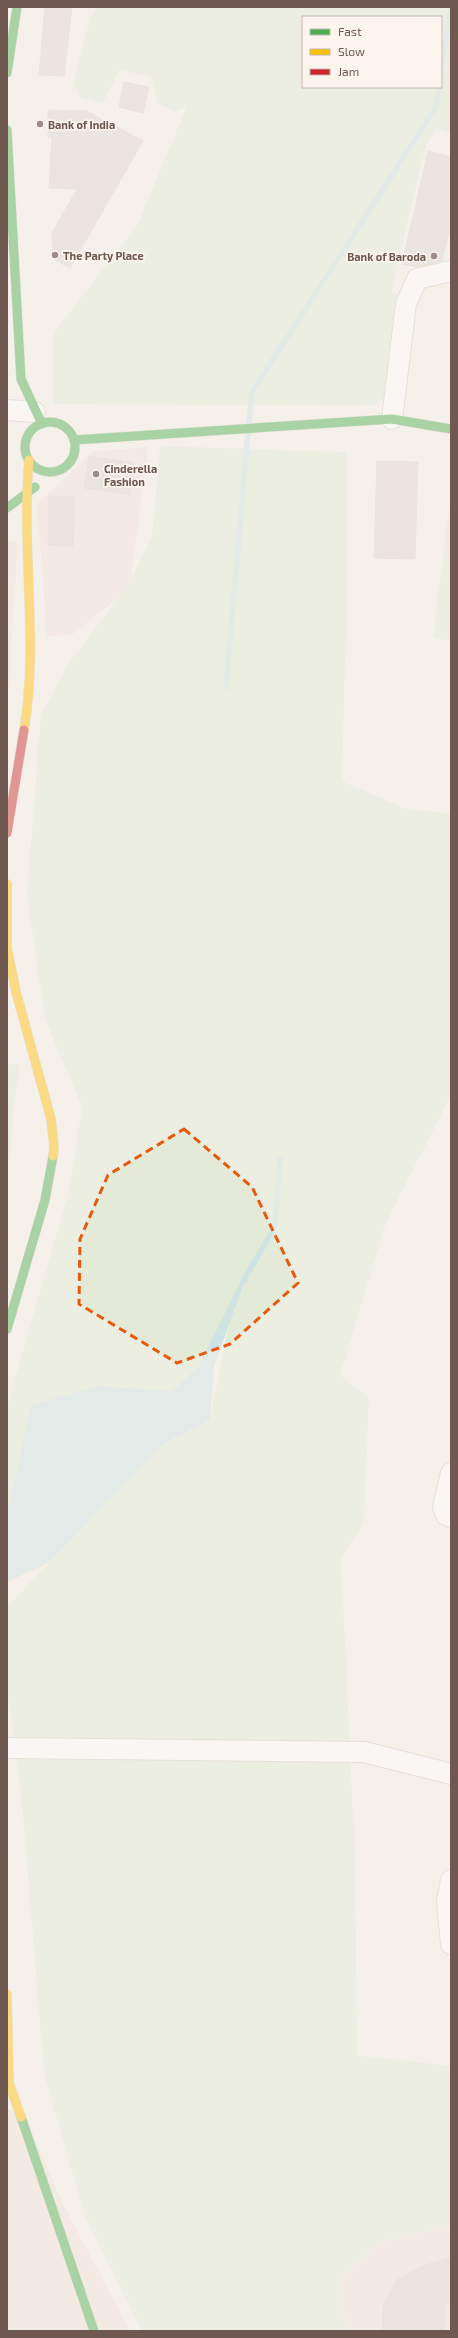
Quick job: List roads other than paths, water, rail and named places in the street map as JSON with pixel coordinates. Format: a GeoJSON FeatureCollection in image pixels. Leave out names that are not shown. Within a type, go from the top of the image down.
{"type":"FeatureCollection","features":[{"type":"Feature","properties":{"kind":"street"},"geometry":{"type":"LineString","coordinates":[[7,73],[17,7]]}},
{"type":"Feature","properties":{"kind":"street"},"geometry":{"type":"LineString","coordinates":[[7,130],[21,379],[39,418],[36,427],[27,439],[25,446],[29,460],[26,495],[30,697],[7,833]]}},
{"type":"Feature","properties":{"kind":"street"},"geometry":{"type":"LineString","coordinates":[[392,419],[406,304],[417,279],[451,271]]}},
{"type":"Feature","properties":{"kind":"street"},"geometry":{"type":"LineString","coordinates":[[7,410],[58,423],[71,433],[74,440],[74,457],[69,464],[54,472],[26,495],[7,508]]}},
{"type":"Feature","properties":{"kind":"street"},"geometry":{"type":"LineString","coordinates":[[74,440],[392,419],[451,429]]}},
{"type":"Feature","properties":{"kind":"street"},"geometry":{"type":"LineString","coordinates":[[29,460],[39,470],[54,472]]}},
{"type":"Feature","properties":{"kind":"street"},"geometry":{"type":"LineString","coordinates":[[7,884],[7,948],[16,992],[51,1119],[54,1147],[45,1200],[7,1329]]}},
{"type":"Feature","properties":{"kind":"street"},"geometry":{"type":"LineString","coordinates":[[451,1473],[443,1507],[446,1515],[451,1517]]}},
{"type":"Feature","properties":{"kind":"street"},"geometry":{"type":"LineString","coordinates":[[7,1748],[364,1752],[451,1774]]}},
{"type":"Feature","properties":{"kind":"street"},"geometry":{"type":"LineString","coordinates":[[451,1880],[447,1901],[451,1944]]}},
{"type":"Feature","properties":{"kind":"street"},"geometry":{"type":"LineString","coordinates":[[7,1994],[8,2083],[94,2331]]}},
{"type":"Feature","properties":{"kind":"waterway"},"geometry":{"type":"LineString","coordinates":[[442,66],[451,7]]}},
{"type":"Feature","properties":{"kind":"waterway"},"geometry":{"type":"LineString","coordinates":[[249,424],[252,392],[436,107],[439,88]]}},
{"type":"Feature","properties":{"kind":"waterway"},"geometry":{"type":"LineString","coordinates":[[226,687],[248,433]]}},
{"type":"Feature","properties":{"kind":"waterway"},"geometry":{"type":"LineString","coordinates":[[243,1282],[275,1226],[280,1159]]}},
{"type":"Feature","properties":{"kind":"place","name":"Bank of India"},"geometry":{"type":"Point","coordinates":[40,124]}},
{"type":"Feature","properties":{"kind":"place","name":"The Party Place"},"geometry":{"type":"Point","coordinates":[55,255]}},
{"type":"Feature","properties":{"kind":"place","name":"Bank of Baroda"},"geometry":{"type":"Point","coordinates":[434,256]}},
{"type":"Feature","properties":{"kind":"place","name":"Cinderella Fashion"},"geometry":{"type":"Point","coordinates":[96,474]}}]}
